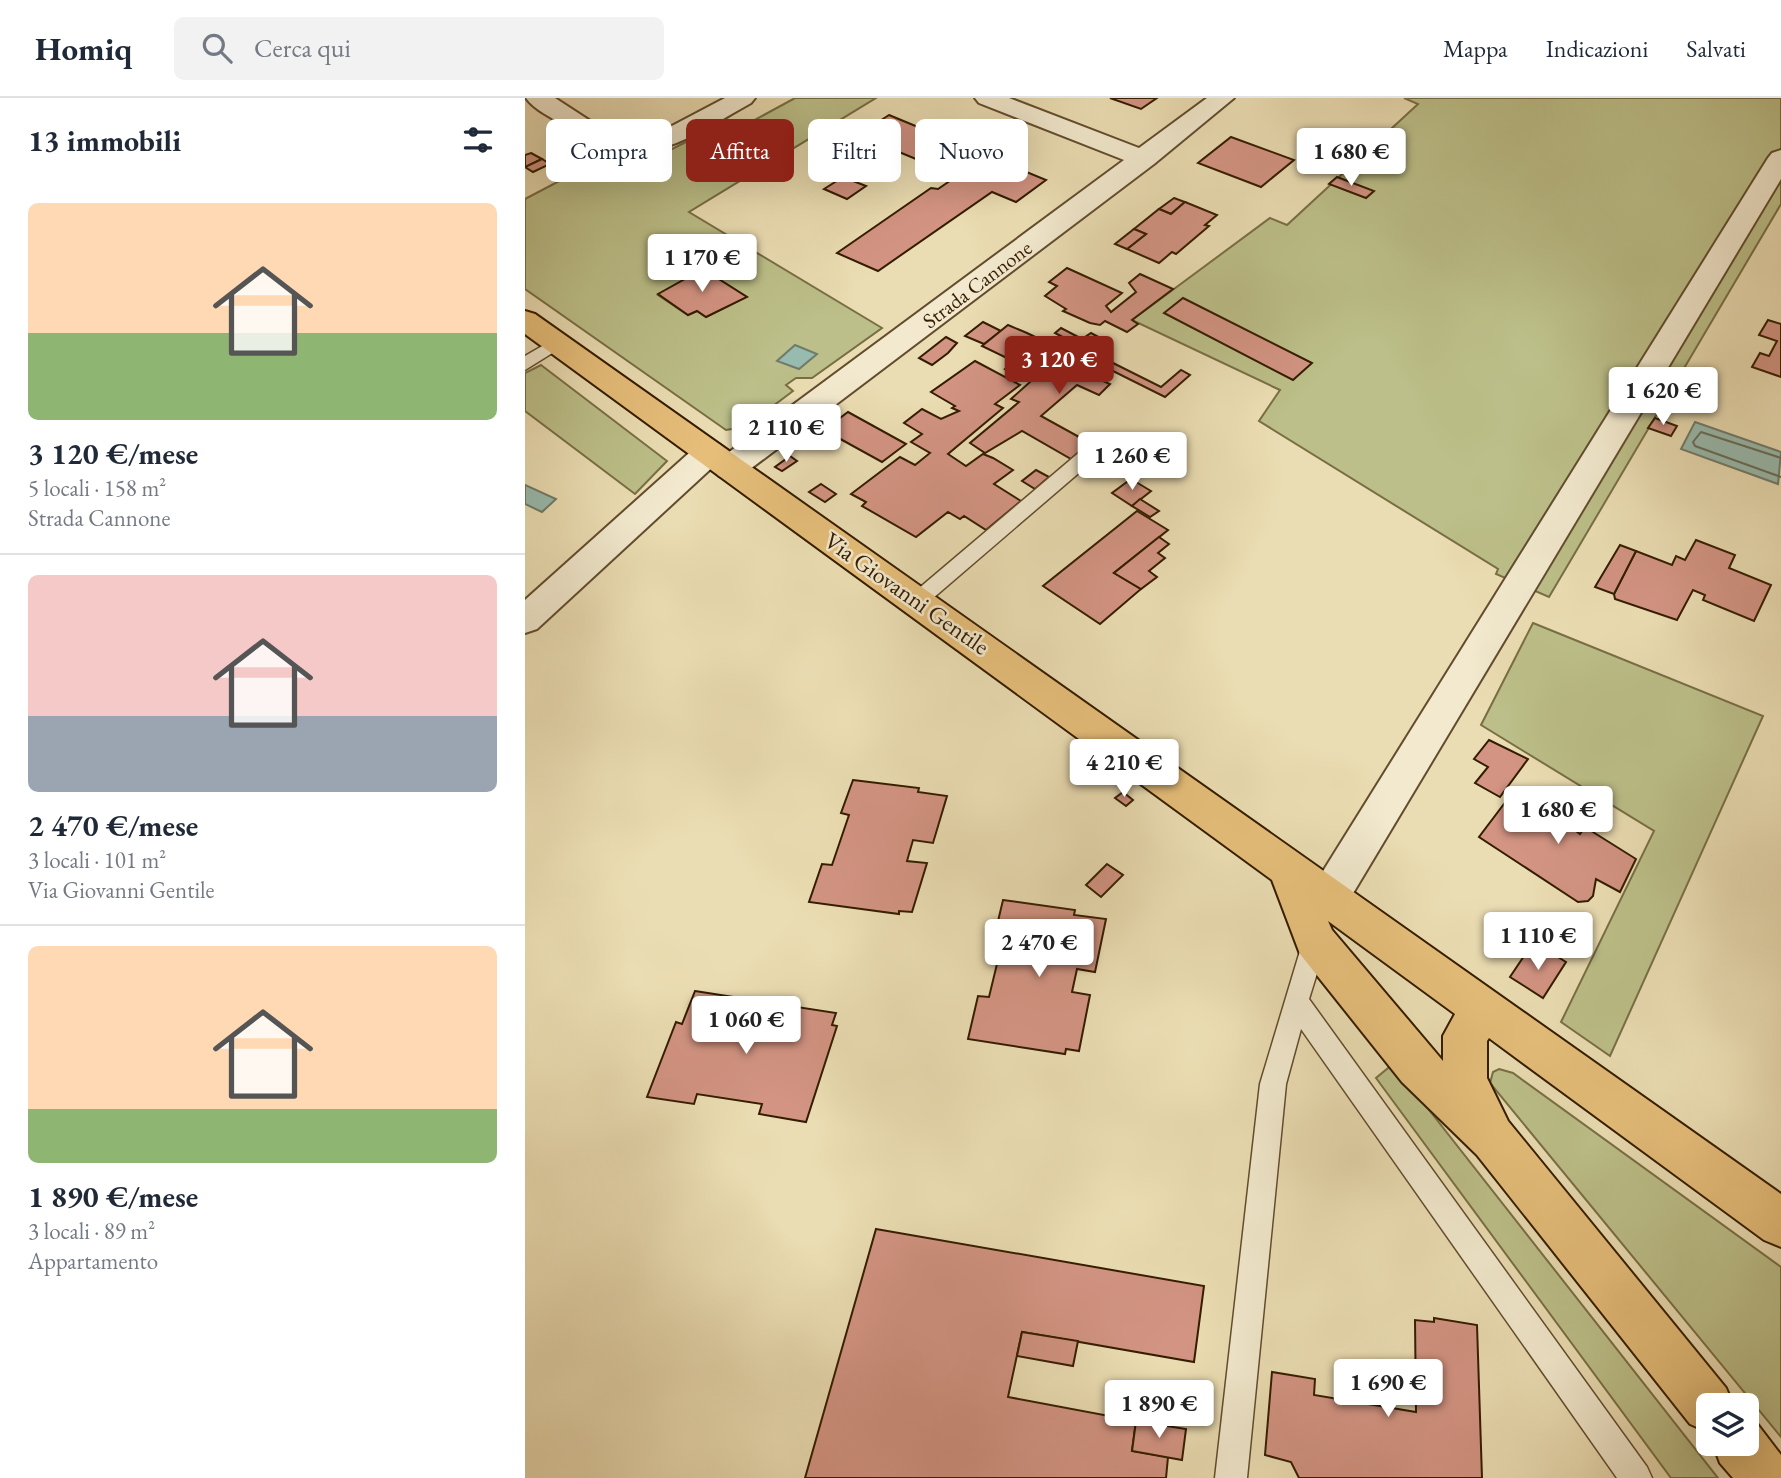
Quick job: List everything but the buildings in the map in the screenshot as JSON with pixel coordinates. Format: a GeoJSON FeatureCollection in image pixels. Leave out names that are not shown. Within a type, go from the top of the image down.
{"type":"FeatureCollection","features":[{"type":"Feature","properties":{"kind":"main road","name":"Via Giovanni Gentile"},"geometry":{"type":"LineString","coordinates":[[525,320],[719,461],[918,600],[1482,1011],[1781,1223]]}},
{"type":"Feature","properties":{"kind":"main road"},"geometry":{"type":"LineString","coordinates":[[1288,868],[1315,941],[1418,1068],[1493,1139],[1698,1393]]}},
{"type":"Feature","properties":{"kind":"main road"},"geometry":{"type":"LineString","coordinates":[[1482,1011],[1465,1035],[1465,1080],[1493,1139]]}},
{"type":"Feature","properties":{"kind":"main road"},"geometry":{"type":"LineString","coordinates":[[1748,1456],[1766,1478]]}},
{"type":"Feature","properties":{"kind":"street"},"geometry":{"type":"LineString","coordinates":[[538,98],[609,142],[627,146],[656,142],[743,98]]}},
{"type":"Feature","properties":{"kind":"street"},"geometry":{"type":"LineString","coordinates":[[988,98],[1145,159]]}},
{"type":"Feature","properties":{"kind":"street","name":"Strada Cannone"},"geometry":{"type":"LineString","coordinates":[[525,620],[719,461],[1145,159],[1221,98]]}},
{"type":"Feature","properties":{"kind":"street"},"geometry":{"type":"LineString","coordinates":[[1329,897],[1781,158]]}},
{"type":"Feature","properties":{"kind":"lane"},"geometry":{"type":"LineString","coordinates":[[525,364],[556,343]]}},
{"type":"Feature","properties":{"kind":"lane"},"geometry":{"type":"LineString","coordinates":[[918,600],[1095,449]]}},
{"type":"Feature","properties":{"kind":"lane"},"geometry":{"type":"LineString","coordinates":[[1231,1478],[1273,1084],[1315,941]]}},
{"type":"Feature","properties":{"kind":"lane"},"geometry":{"type":"LineString","coordinates":[[1296,1002],[1636,1478]]}},
{"type":"Feature","properties":{"kind":"green space"},"geometry":{"type":"Polygon","coordinates":[[[795,98],[876,98],[842,119],[808,119],[808,139],[794,148],[794,119],[756,119],[795,98]]]}},
{"type":"Feature","properties":{"kind":"green space"},"geometry":{"type":"Polygon","coordinates":[[[1404,98],[1781,98],[1781,204],[1549,597],[1496,574],[1498,569],[1259,421],[1280,390],[1132,320],[1270,218],[1287,225],[1418,104],[1404,98]]]}},
{"type":"Feature","properties":{"kind":"green space"},"geometry":{"type":"Polygon","coordinates":[[[686,142],[686,182],[738,182],[689,212],[882,328],[812,378],[796,378],[786,385],[793,391],[745,427],[726,430],[525,289],[525,199],[557,182],[672,182],[672,149],[686,142]],[[703,269],[658,295],[688,315],[697,311],[706,317],[746,297],[703,269]]]}},
{"type":"Feature","properties":{"kind":"green space"},"geometry":{"type":"Polygon","coordinates":[[[541,365],[667,461],[635,494],[525,411],[525,373],[541,365]]]}},
{"type":"Feature","properties":{"kind":"green space"},"geometry":{"type":"Polygon","coordinates":[[[1533,623],[1763,716],[1610,1056],[1561,1022],[1654,831],[1481,725],[1533,623]]]}},
{"type":"Feature","properties":{"kind":"green space"},"geometry":{"type":"Polygon","coordinates":[[[1393,1064],[1696,1450],[1696,1456],[1701,1456],[1718,1478],[1671,1478],[1376,1078],[1393,1064]]]}},
{"type":"Feature","properties":{"kind":"green space"},"geometry":{"type":"Polygon","coordinates":[[[1499,1069],[1513,1073],[1781,1267],[1781,1437],[1759,1410],[1759,1393],[1745,1393],[1490,1083],[1493,1072],[1499,1069]]]}},
{"type":"Feature","properties":{"kind":"water"},"geometry":{"type":"Polygon","coordinates":[[[795,345],[817,354],[799,369],[777,361],[795,345]]]}},
{"type":"Feature","properties":{"kind":"water"},"geometry":{"type":"Polygon","coordinates":[[[1695,422],[1781,452],[1778,484],[1681,449],[1695,422]]]}},
{"type":"Feature","properties":{"kind":"water"},"geometry":{"type":"Polygon","coordinates":[[[525,485],[556,499],[542,512],[525,504],[525,485]]]}}]}
